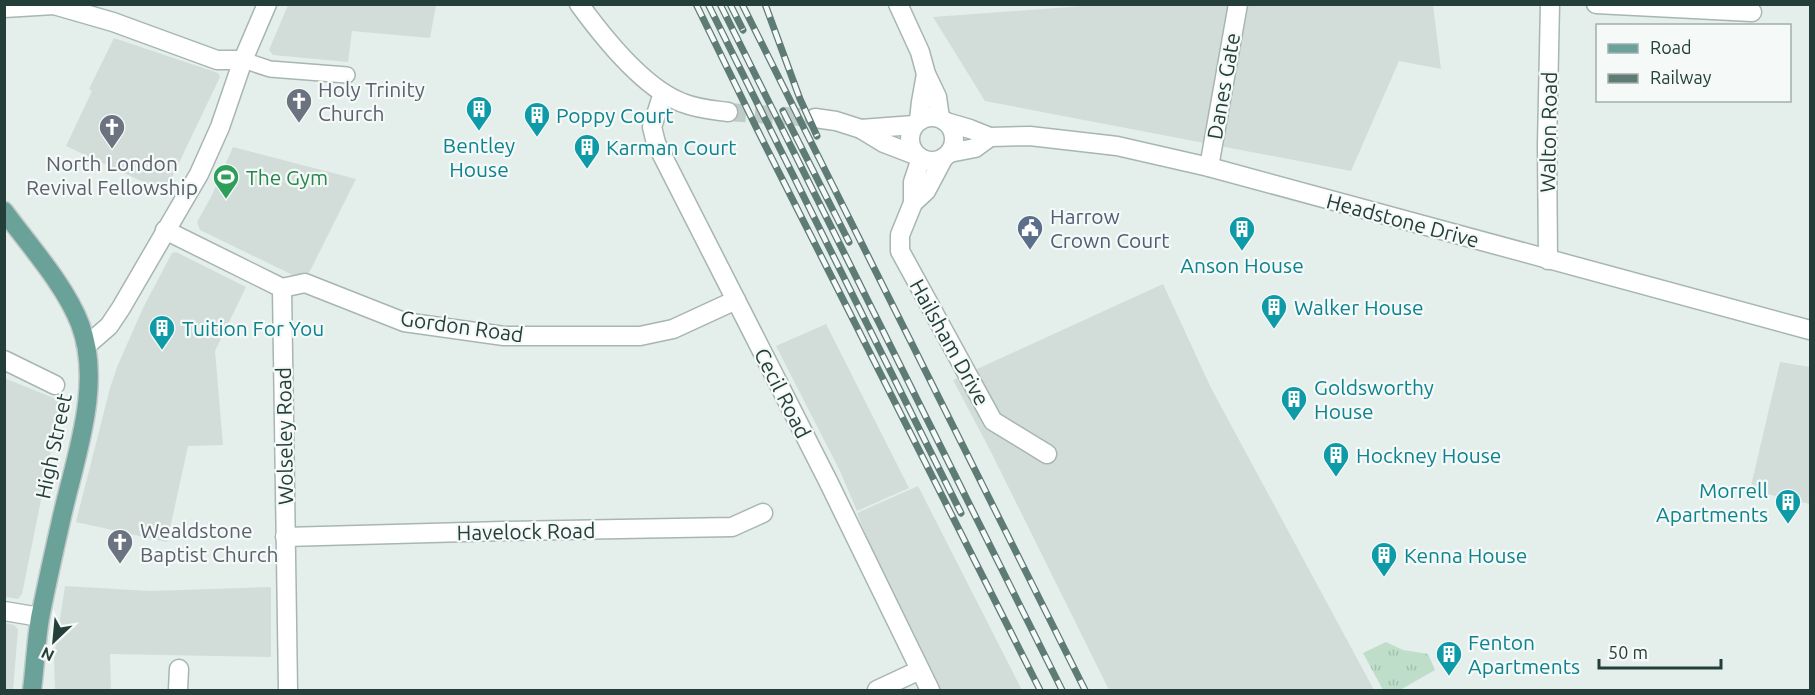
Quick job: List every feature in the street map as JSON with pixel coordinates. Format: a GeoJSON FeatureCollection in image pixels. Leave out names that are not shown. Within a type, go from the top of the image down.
{"type":"FeatureCollection","features":[{"type":"Feature","properties":{"kind":"main road","name":"High Street"},"geometry":{"type":"LineString","coordinates":[[4,211],[62,290],[80,324],[86,346],[89,380],[86,414],[40,618],[32,690]]}},
{"type":"Feature","properties":{"kind":"street"},"geometry":{"type":"LineString","coordinates":[[86,346],[109,326],[121,308],[199,174],[220,127],[243,60],[267,4]]}},
{"type":"Feature","properties":{"kind":"street"},"geometry":{"type":"LineString","coordinates":[[579,4],[632,67],[663,93],[681,103],[698,108],[728,112]]}},
{"type":"Feature","properties":{"kind":"street"},"geometry":{"type":"LineString","coordinates":[[815,118],[836,121],[861,129],[884,143],[932,161],[946,155],[954,139],[951,128],[943,120],[920,52],[898,4]]}},
{"type":"Feature","properties":{"kind":"street","name":"Danes Gate"},"geometry":{"type":"LineString","coordinates":[[1209,167],[1238,4]]}},
{"type":"Feature","properties":{"kind":"street","name":"Walton Road"},"geometry":{"type":"LineString","coordinates":[[1548,260],[1547,145],[1550,4]]}},
{"type":"Feature","properties":{"kind":"street"},"geometry":{"type":"LineString","coordinates":[[1596,4],[1752,12]]}},
{"type":"Feature","properties":{"kind":"street"},"geometry":{"type":"LineString","coordinates":[[4,8],[55,5],[113,22],[217,60],[243,60],[270,69],[347,75]]}},
{"type":"Feature","properties":{"kind":"street"},"geometry":{"type":"LineString","coordinates":[[917,123],[926,74]]}},
{"type":"Feature","properties":{"kind":"street","name":"Cecil Road"},"geometry":{"type":"LineString","coordinates":[[663,93],[652,127],[656,143],[828,481],[930,690]]}},
{"type":"Feature","properties":{"kind":"street"},"geometry":{"type":"LineString","coordinates":[[920,157],[910,145],[911,131],[926,117],[943,120]]}},
{"type":"Feature","properties":{"kind":"street","name":"Headstone Drive"},"geometry":{"type":"LineString","coordinates":[[943,120],[990,138],[1030,136],[1117,146],[1209,167],[1810,330]]}},
{"type":"Feature","properties":{"kind":"street"},"geometry":{"type":"LineString","coordinates":[[861,129],[917,123]]}},
{"type":"Feature","properties":{"kind":"street","name":"Headstone Drive"},"geometry":{"type":"LineString","coordinates":[[946,155],[975,148],[990,138]]}},
{"type":"Feature","properties":{"kind":"street","name":"Hailsham Drive"},"geometry":{"type":"LineString","coordinates":[[913,203],[926,191],[946,155]]}},
{"type":"Feature","properties":{"kind":"street","name":"Hailsham Drive"},"geometry":{"type":"LineString","coordinates":[[920,157],[913,182],[913,203],[900,235],[900,251],[993,421],[1047,454]]}},
{"type":"Feature","properties":{"kind":"street"},"geometry":{"type":"LineString","coordinates":[[165,230],[282,288]]}},
{"type":"Feature","properties":{"kind":"street","name":"Gordon Road"},"geometry":{"type":"LineString","coordinates":[[282,288],[305,283],[404,322],[504,336],[640,336],[673,329],[736,300]]}},
{"type":"Feature","properties":{"kind":"street","name":"Wolseley Road"},"geometry":{"type":"LineString","coordinates":[[282,288],[288,690]]}},
{"type":"Feature","properties":{"kind":"street"},"geometry":{"type":"LineString","coordinates":[[4,360],[55,385]]}},
{"type":"Feature","properties":{"kind":"street","name":"Havelock Road"},"geometry":{"type":"LineString","coordinates":[[285,537],[732,527],[763,513]]}},
{"type":"Feature","properties":{"kind":"street"},"geometry":{"type":"LineString","coordinates":[[4,612],[40,618]]}},
{"type":"Feature","properties":{"kind":"street"},"geometry":{"type":"LineString","coordinates":[[178,690],[179,669]]}},
{"type":"Feature","properties":{"kind":"street"},"geometry":{"type":"LineString","coordinates":[[877,690],[920,670]]}},
{"type":"Feature","properties":{"kind":"shaded area"},"geometry":{"type":"Polygon","coordinates":[[[288,4],[436,5],[430,38],[352,31],[348,62],[273,55],[269,50],[288,4]]]}},
{"type":"Feature","properties":{"kind":"shaded area"},"geometry":{"type":"Polygon","coordinates":[[[1111,4],[1433,5],[1441,69],[1399,61],[1351,171],[985,101],[933,17],[1111,4]]]}},
{"type":"Feature","properties":{"kind":"shaded area"},"geometry":{"type":"Polygon","coordinates":[[[114,38],[218,73],[220,77],[165,192],[66,146],[92,91],[89,89],[114,38]]]}},
{"type":"Feature","properties":{"kind":"shaded area"},"geometry":{"type":"Polygon","coordinates":[[[233,147],[356,179],[305,281],[200,230],[197,222],[211,197],[233,147]]]}},
{"type":"Feature","properties":{"kind":"shaded area"},"geometry":{"type":"Polygon","coordinates":[[[176,252],[246,287],[215,351],[223,445],[188,446],[167,542],[76,522],[117,367],[143,308],[172,253],[176,252]]]}},
{"type":"Feature","properties":{"kind":"shaded area"},"geometry":{"type":"Polygon","coordinates":[[[1163,284],[1211,388],[1374,690],[1109,690],[953,380],[1163,284]]]}},
{"type":"Feature","properties":{"kind":"shaded area"},"geometry":{"type":"Polygon","coordinates":[[[826,324],[909,488],[857,511],[840,471],[776,346],[826,324]]]}},
{"type":"Feature","properties":{"kind":"shaded area"},"geometry":{"type":"Polygon","coordinates":[[[1780,362],[1810,367],[1810,504],[1750,490],[1780,362]]]}},
{"type":"Feature","properties":{"kind":"shaded area"},"geometry":{"type":"Polygon","coordinates":[[[4,378],[61,401],[22,594],[18,599],[5,597],[4,378]]]}},
{"type":"Feature","properties":{"kind":"shaded area"},"geometry":{"type":"Polygon","coordinates":[[[918,486],[1022,690],[930,690],[857,513],[918,486]]]}},
{"type":"Feature","properties":{"kind":"shaded area"},"geometry":{"type":"Polygon","coordinates":[[[65,586],[150,591],[271,587],[271,657],[110,654],[111,690],[55,690],[54,657],[65,586]]]}},
{"type":"Feature","properties":{"kind":"shaded area"},"geometry":{"type":"Polygon","coordinates":[[[5,623],[14,625],[18,629],[13,690],[5,690],[5,623]]]}},
{"type":"Feature","properties":{"kind":"green space"},"geometry":{"type":"Polygon","coordinates":[[[1386,642],[1403,650],[1428,654],[1435,670],[1400,690],[1383,690],[1363,653],[1386,642]]]}},
{"type":"Feature","properties":{"kind":"tunnel"},"geometry":{"type":"LineString","coordinates":[[728,112],[815,118]]}},
{"type":"Feature","properties":{"kind":"railway"},"geometry":{"type":"LineString","coordinates":[[696,4],[1040,690]]}},
{"type":"Feature","properties":{"kind":"railway"},"geometry":{"type":"LineString","coordinates":[[708,4],[961,513]]}},
{"type":"Feature","properties":{"kind":"railway"},"geometry":{"type":"LineString","coordinates":[[720,4],[1062,690]]}},
{"type":"Feature","properties":{"kind":"railway"},"geometry":{"type":"LineString","coordinates":[[730,4],[743,30]]}},
{"type":"Feature","properties":{"kind":"railway"},"geometry":{"type":"LineString","coordinates":[[742,4],[1085,690]]}},
{"type":"Feature","properties":{"kind":"railway"},"geometry":{"type":"LineString","coordinates":[[765,4],[800,99],[817,136]]}},
{"type":"Feature","properties":{"kind":"railway"},"geometry":{"type":"LineString","coordinates":[[783,111],[849,242]]}},
{"type":"Feature","properties":{"kind":"place","name":"Holy Trinity Church"},"geometry":{"type":"Point","coordinates":[299,124]}},
{"type":"Feature","properties":{"kind":"place","name":"Bentley House"},"geometry":{"type":"Point","coordinates":[479,132]}},
{"type":"Feature","properties":{"kind":"place","name":"Poppy Court"},"geometry":{"type":"Point","coordinates":[537,138]}},
{"type":"Feature","properties":{"kind":"place","name":"North London Revival Fellowship"},"geometry":{"type":"Point","coordinates":[112,150]}},
{"type":"Feature","properties":{"kind":"place","name":"Karman Court"},"geometry":{"type":"Point","coordinates":[587,170]}},
{"type":"Feature","properties":{"kind":"place","name":"The Gym"},"geometry":{"type":"Point","coordinates":[226,200]}},
{"type":"Feature","properties":{"kind":"place","name":"Harrow Crown Court"},"geometry":{"type":"Point","coordinates":[1030,251]}},
{"type":"Feature","properties":{"kind":"place","name":"Anson House"},"geometry":{"type":"Point","coordinates":[1242,252]}},
{"type":"Feature","properties":{"kind":"place","name":"Walker House"},"geometry":{"type":"Point","coordinates":[1274,330]}},
{"type":"Feature","properties":{"kind":"place","name":"Tuition For You"},"geometry":{"type":"Point","coordinates":[162,351]}},
{"type":"Feature","properties":{"kind":"place","name":"Goldsworthy House"},"geometry":{"type":"Point","coordinates":[1294,422]}},
{"type":"Feature","properties":{"kind":"place","name":"Hockney House"},"geometry":{"type":"Point","coordinates":[1336,478]}},
{"type":"Feature","properties":{"kind":"place","name":"Morrell Apartments"},"geometry":{"type":"Point","coordinates":[1788,525]}},
{"type":"Feature","properties":{"kind":"place","name":"Wealdstone Baptist Church"},"geometry":{"type":"Point","coordinates":[120,565]}},
{"type":"Feature","properties":{"kind":"place","name":"Kenna House"},"geometry":{"type":"Point","coordinates":[1384,578]}},
{"type":"Feature","properties":{"kind":"place","name":"Fenton Apartments"},"geometry":{"type":"Point","coordinates":[1449,677]}}]}
